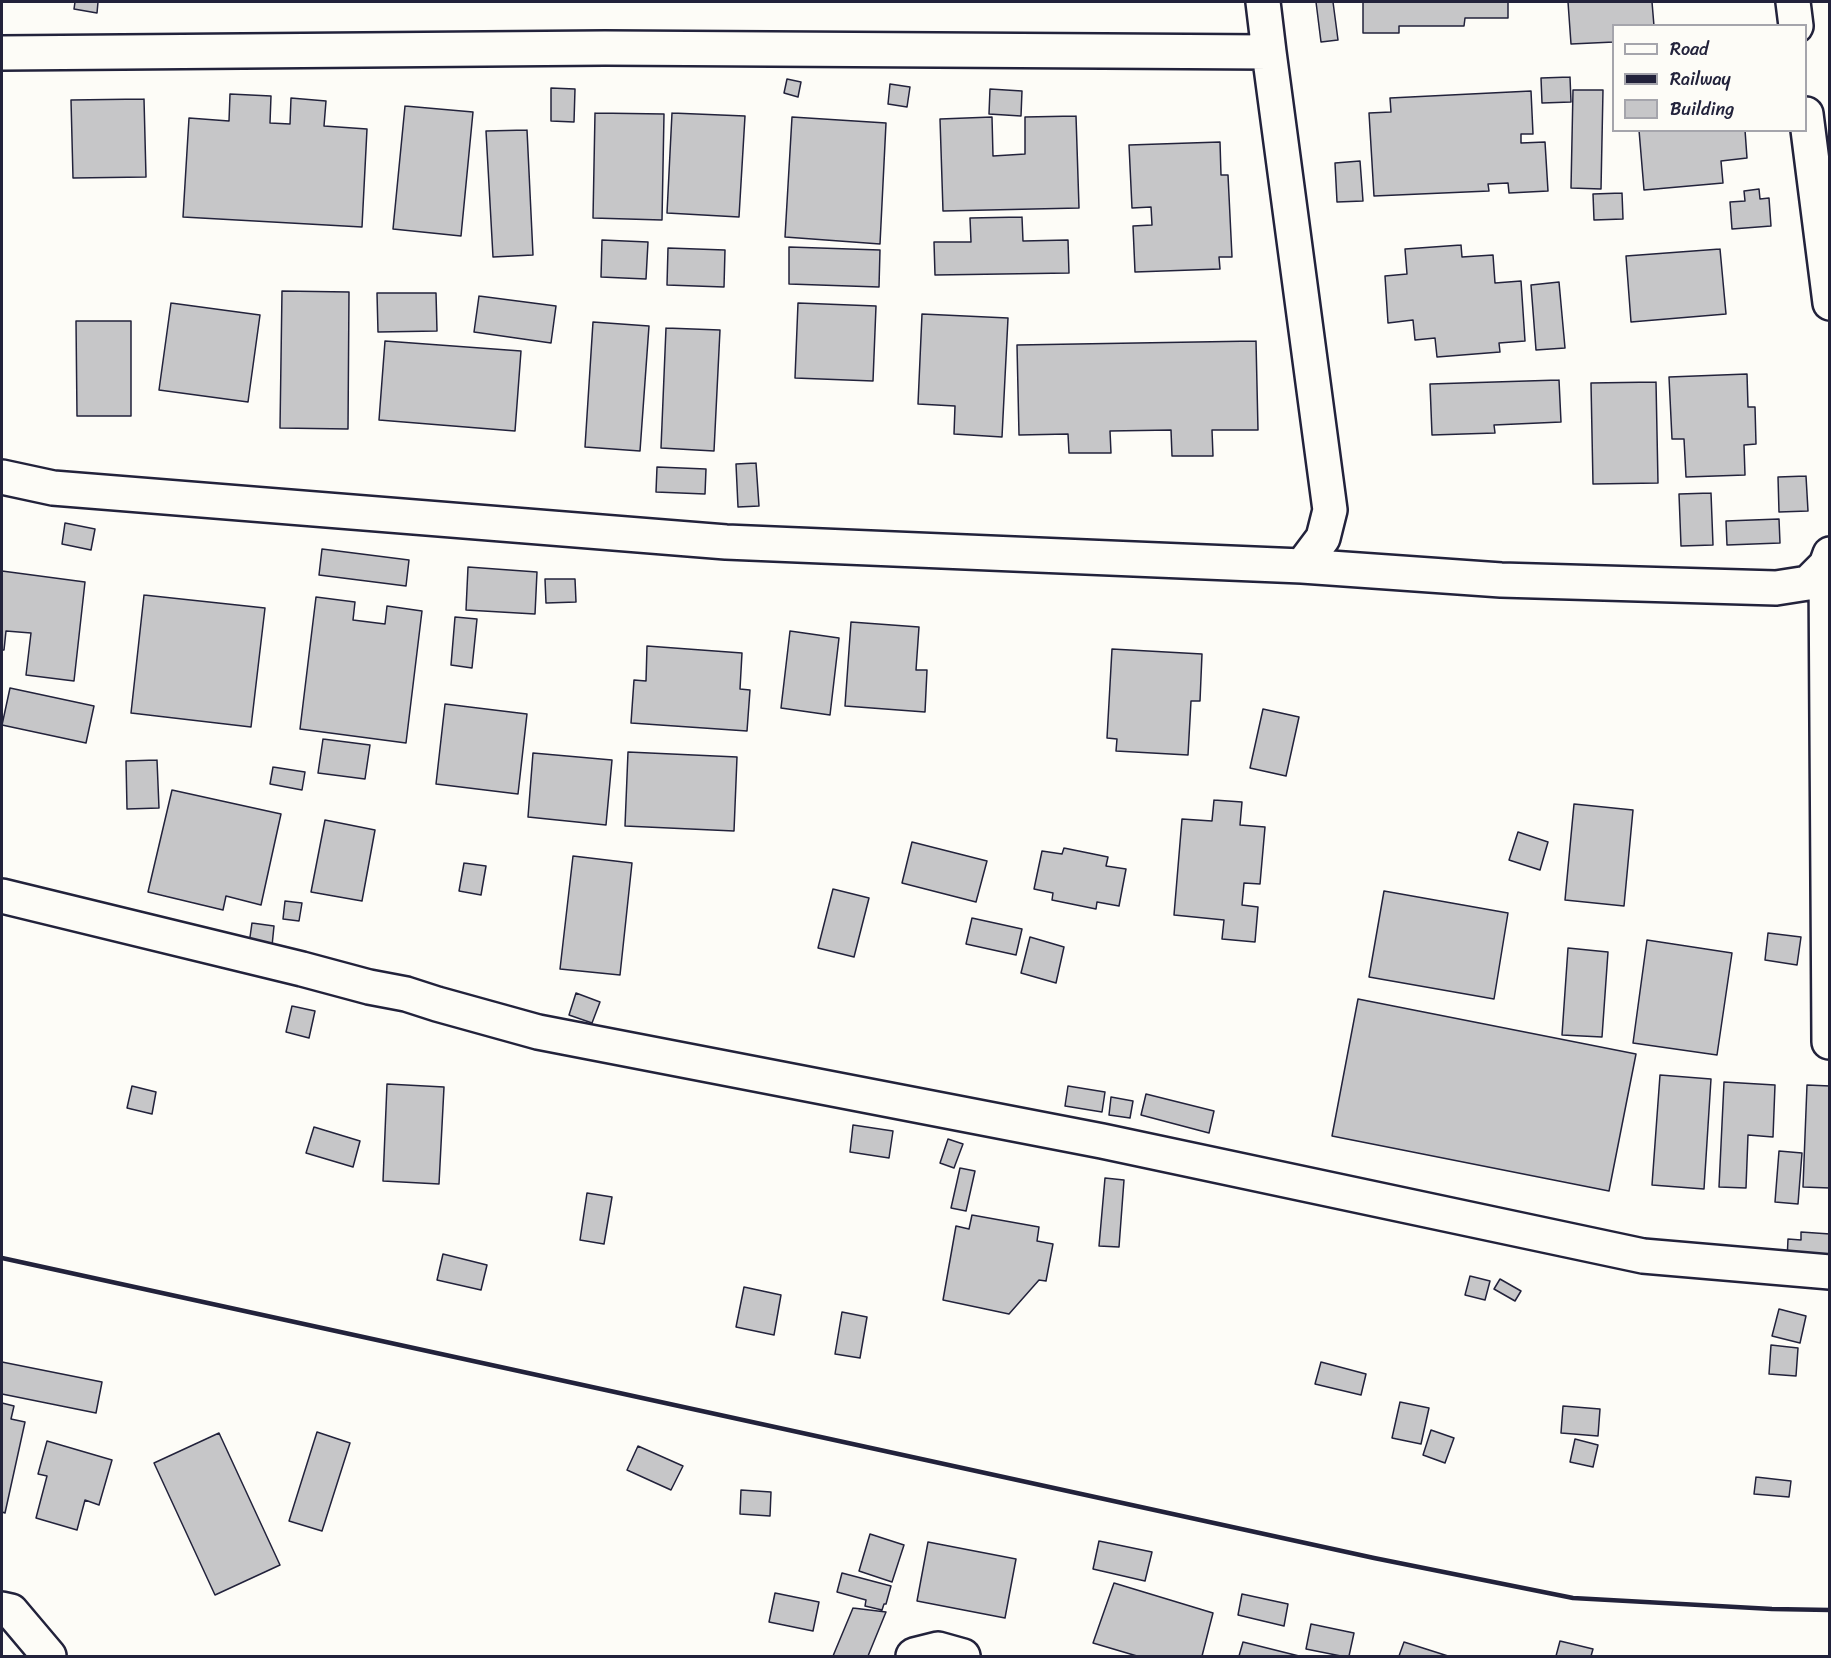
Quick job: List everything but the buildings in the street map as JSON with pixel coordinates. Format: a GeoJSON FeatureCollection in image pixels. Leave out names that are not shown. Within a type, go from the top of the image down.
{"type":"FeatureCollection","features":[{"type":"Feature","properties":{"kind":"street"},"geometry":{"type":"LineString","coordinates":[[1263,2],[1330,510],[1323,538],[1302,566]]}},
{"type":"Feature","properties":{"kind":"street"},"geometry":{"type":"LineString","coordinates":[[1793,2],[1796,24]]}},
{"type":"Feature","properties":{"kind":"street"},"geometry":{"type":"LineString","coordinates":[[2,53],[605,48],[1269,52]]}},
{"type":"Feature","properties":{"kind":"street"},"geometry":{"type":"LineString","coordinates":[[1807,122],[1830,303]]}},
{"type":"Feature","properties":{"kind":"street"},"geometry":{"type":"LineString","coordinates":[[2,477],[53,488],[726,542],[1302,566],[1501,580],[1776,588],[1808,584],[1828,559]]}},
{"type":"Feature","properties":{"kind":"street"},"geometry":{"type":"LineString","coordinates":[[1828,559],[1829,1042]]}},
{"type":"Feature","properties":{"kind":"street"},"geometry":{"type":"LineString","coordinates":[[2,897],[279,963],[369,987],[406,994],[538,1032],[1102,1141],[1643,1256],[1830,1272]]}},
{"type":"Feature","properties":{"kind":"street"},"geometry":{"type":"LineString","coordinates":[[2,1609],[11,1611],[49,1656]]}},
{"type":"Feature","properties":{"kind":"street"},"geometry":{"type":"LineString","coordinates":[[912,1656],[938,1649],[963,1656]]}},
{"type":"Feature","properties":{"kind":"railway"},"geometry":{"type":"LineString","coordinates":[[2,1258],[1374,1558],[1573,1598],[1830,1610]]}}]}
